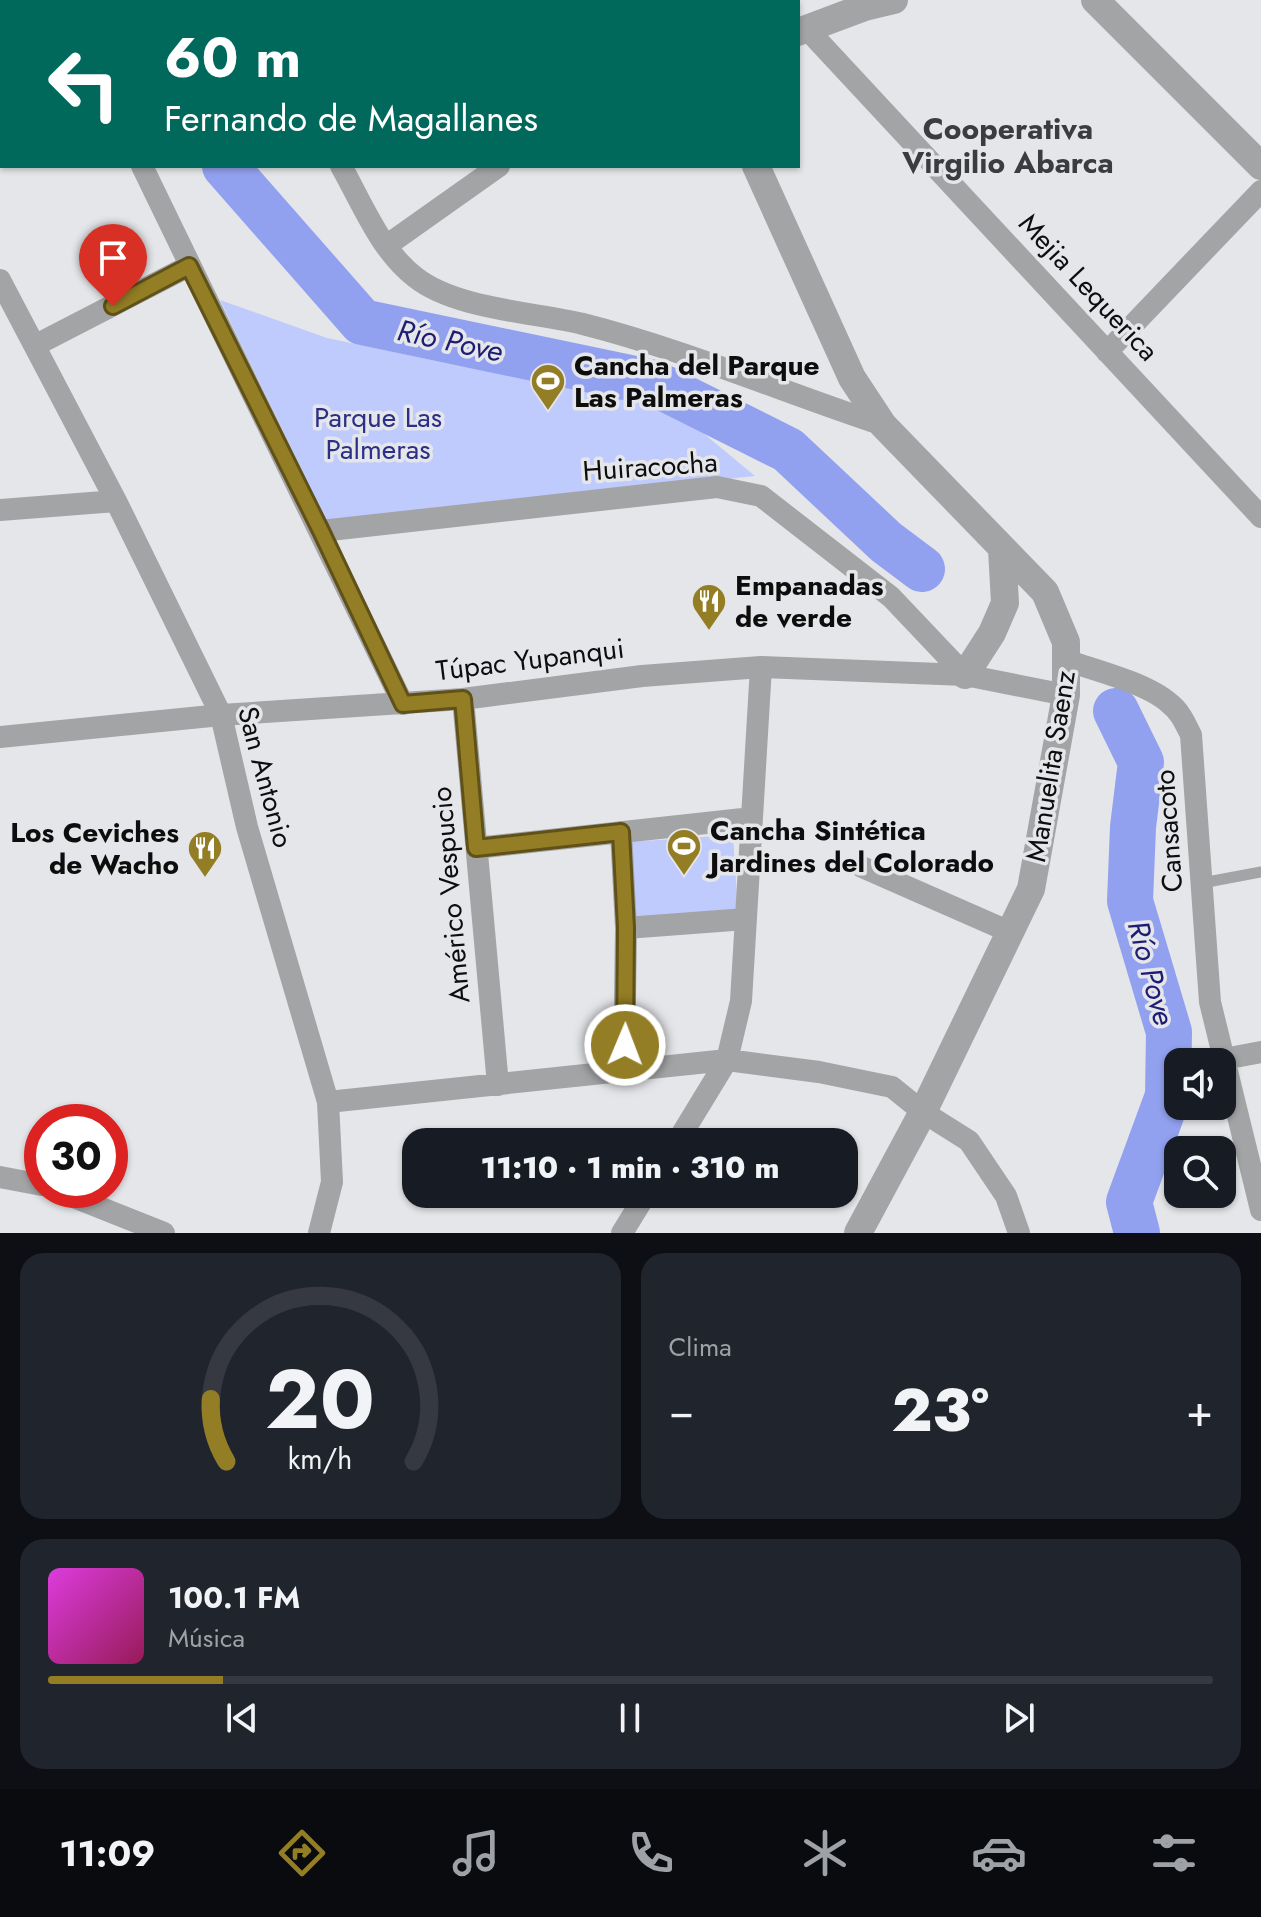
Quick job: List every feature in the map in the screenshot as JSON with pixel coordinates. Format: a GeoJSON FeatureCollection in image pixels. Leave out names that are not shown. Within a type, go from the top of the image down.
{"type":"FeatureCollection","features":[{"type":"Feature","properties":{"kind":"street"},"geometry":{"type":"LineString","coordinates":[[802,30],[894,0]]}},
{"type":"Feature","properties":{"kind":"street"},"geometry":{"type":"LineString","coordinates":[[1095,0],[1261,166]]}},
{"type":"Feature","properties":{"kind":"street","name":"Mejia Lequerica"},"geometry":{"type":"LineString","coordinates":[[802,30],[1261,517]]}},
{"type":"Feature","properties":{"kind":"street"},"geometry":{"type":"LineString","coordinates":[[143,168],[403,704]]}},
{"type":"Feature","properties":{"kind":"street"},"geometry":{"type":"LineString","coordinates":[[342,168],[386,246],[414,277],[447,296],[582,324],[664,348],[883,425]]}},
{"type":"Feature","properties":{"kind":"street"},"geometry":{"type":"LineString","coordinates":[[386,246],[496,168]]}},
{"type":"Feature","properties":{"kind":"street","name":"Manuelita Saenz"},"geometry":{"type":"LineString","coordinates":[[757,168],[852,378],[883,425],[1045,592],[1066,642],[1068,661],[1066,695],[1031,889],[923,1112],[858,1233]]}},
{"type":"Feature","properties":{"kind":"street"},"geometry":{"type":"LineString","coordinates":[[1107,352],[1261,191]]}},
{"type":"Feature","properties":{"kind":"street"},"geometry":{"type":"LineString","coordinates":[[36,345],[189,266]]}},
{"type":"Feature","properties":{"kind":"street","name":"San Antonio"},"geometry":{"type":"LineString","coordinates":[[2,288],[36,345],[221,715],[247,827],[328,1102],[332,1182],[319,1233]]}},
{"type":"Feature","properties":{"kind":"street","name":"Huiracocha"},"geometry":{"type":"LineString","coordinates":[[321,531],[717,487],[761,496],[891,597],[965,675]]}},
{"type":"Feature","properties":{"kind":"street"},"geometry":{"type":"LineString","coordinates":[[0,510],[116,501]]}},
{"type":"Feature","properties":{"kind":"street"},"geometry":{"type":"LineString","coordinates":[[965,675],[992,633],[1005,603],[1002,549]]}},
{"type":"Feature","properties":{"kind":"street","name":"Cansacoto"},"geometry":{"type":"LineString","coordinates":[[1068,661],[1132,684],[1168,701],[1181,715],[1191,735],[1210,1002],[1221,1048]]}},
{"type":"Feature","properties":{"kind":"street"},"geometry":{"type":"LineString","coordinates":[[686,1128],[727,1060],[741,1001],[761,667]]}},
{"type":"Feature","properties":{"kind":"street","name":"Túpac Yupanqui"},"geometry":{"type":"LineString","coordinates":[[0,737],[221,715],[463,699],[642,676],[761,667],[965,675],[1066,695]]}},
{"type":"Feature","properties":{"kind":"street","name":"Américo Vespucio"},"geometry":{"type":"LineString","coordinates":[[463,699],[498,1085]]}},
{"type":"Feature","properties":{"kind":"street"},"geometry":{"type":"LineString","coordinates":[[476,848],[752,818]]}},
{"type":"Feature","properties":{"kind":"street"},"geometry":{"type":"LineString","coordinates":[[621,832],[626,928],[624,1071]]}},
{"type":"Feature","properties":{"kind":"street"},"geometry":{"type":"LineString","coordinates":[[862,867],[1010,932]]}},
{"type":"Feature","properties":{"kind":"street"},"geometry":{"type":"LineString","coordinates":[[626,928],[746,919]]}},
{"type":"Feature","properties":{"kind":"street"},"geometry":{"type":"LineString","coordinates":[[1236,1057],[1261,1052]]}},
{"type":"Feature","properties":{"kind":"street"},"geometry":{"type":"LineString","coordinates":[[328,1102],[727,1060],[819,1072],[892,1087],[923,1112],[969,1141],[1006,1196],[1019,1233]]}},
{"type":"Feature","properties":{"kind":"street","name":"Cansacoto"},"geometry":{"type":"LineString","coordinates":[[1236,1108],[1261,1210]]}},
{"type":"Feature","properties":{"kind":"street"},"geometry":{"type":"LineString","coordinates":[[0,1177],[24,1182]]}},
{"type":"Feature","properties":{"kind":"street"},"geometry":{"type":"LineString","coordinates":[[101,1208],[164,1233]]}},
{"type":"Feature","properties":{"kind":"street"},"geometry":{"type":"LineString","coordinates":[[622,1233],[637,1208]]}},
{"type":"Feature","properties":{"kind":"lane"},"geometry":{"type":"LineString","coordinates":[[1202,883],[1261,872]]}},
{"type":"Feature","properties":{"kind":"green space","name":"Parque Las Palmeras"},"geometry":{"type":"Polygon","coordinates":[[[220,300],[327,338],[446,363],[661,398],[755,476],[327,523],[220,300]]]}},
{"type":"Feature","properties":{"kind":"green space","name":"Cancha Sintética Jardines del Colorado"},"geometry":{"type":"Polygon","coordinates":[[[733,835],[738,913],[634,919],[629,842],[733,835]]]}},
{"type":"Feature","properties":{"kind":"waterway","name":"Río Pove"},"geometry":{"type":"LineString","coordinates":[[227,168],[362,322],[654,383],[788,450],[886,542],[922,569]]}},
{"type":"Feature","properties":{"kind":"waterway","name":"Río Pove"},"geometry":{"type":"LineString","coordinates":[[1116,711],[1141,762],[1133,827],[1130,901],[1169,1032],[1168,1096],[1129,1202],[1137,1233]]}},
{"type":"Feature","properties":{"kind":"place","name":"Cancha del Parque Las Palmeras"},"geometry":{"type":"Point","coordinates":[548,412]}},
{"type":"Feature","properties":{"kind":"place","name":"Empanadas de verde"},"geometry":{"type":"Point","coordinates":[709,632]}},
{"type":"Feature","properties":{"kind":"place","name":"Cancha Sintética Jardines del Colorado"},"geometry":{"type":"Point","coordinates":[684,877]}},
{"type":"Feature","properties":{"kind":"place","name":"Los Ceviches de Wacho"},"geometry":{"type":"Point","coordinates":[205,879]}},
{"type":"Feature","properties":{"kind":"district","name":"Cooperativa Virgilio Abarca"},"geometry":{"type":"Point","coordinates":[1008,146]}},
{"type":"Feature","properties":{"kind":"route"},"geometry":{"type":"LineString","coordinates":[[113,306],[189,266],[403,704],[463,699],[476,848],[621,832],[626,928],[625,1045]]}}]}
